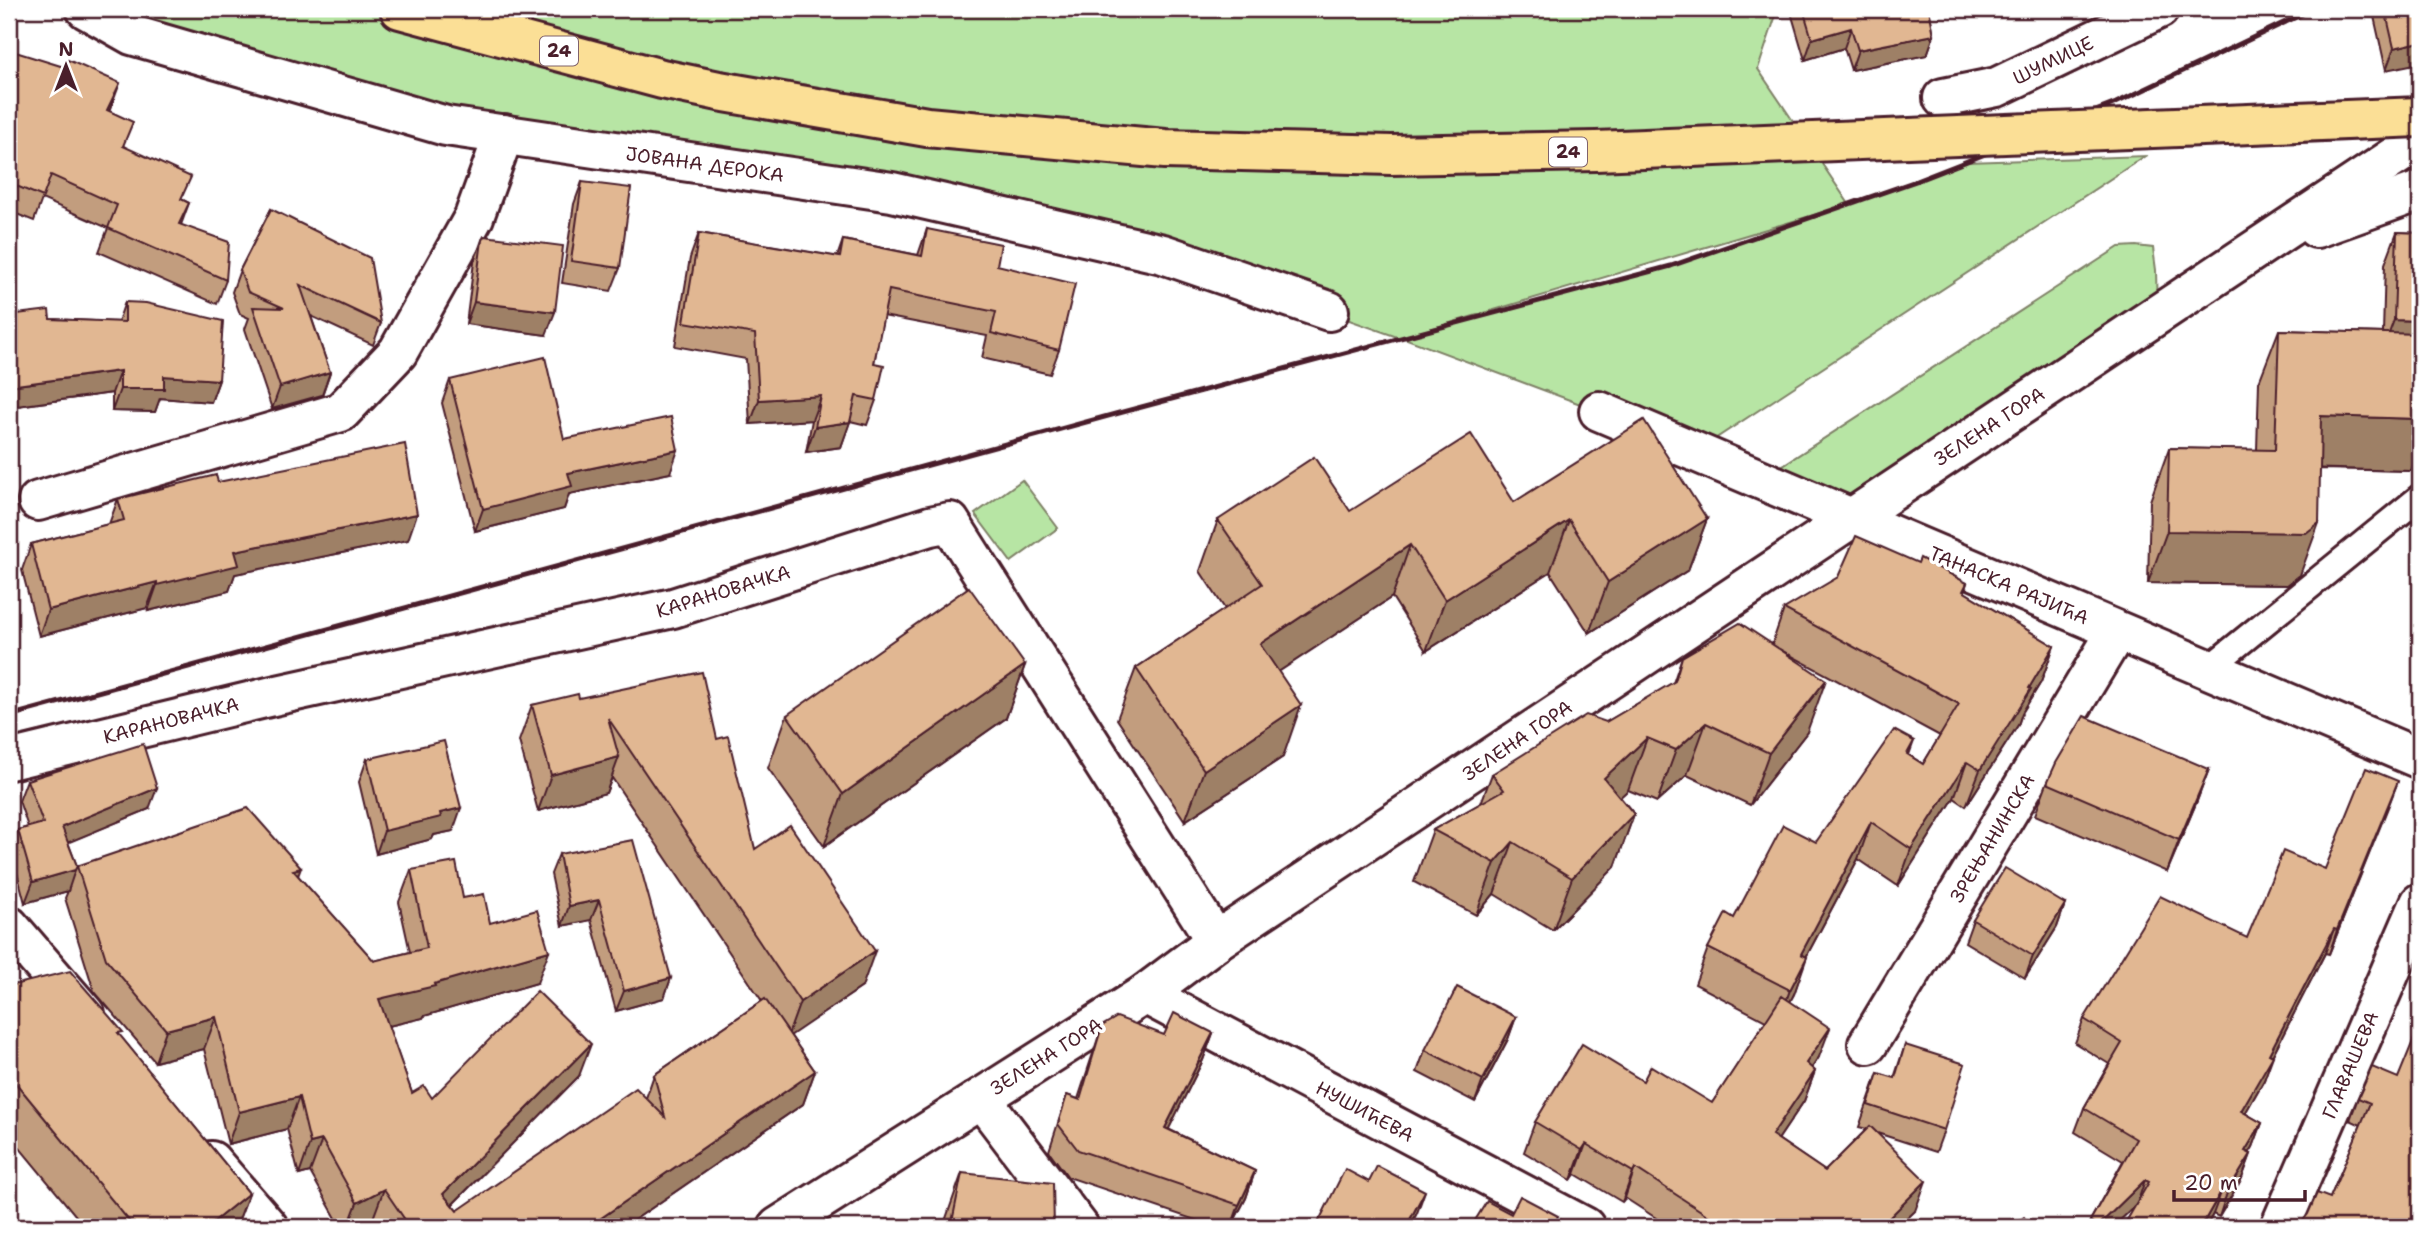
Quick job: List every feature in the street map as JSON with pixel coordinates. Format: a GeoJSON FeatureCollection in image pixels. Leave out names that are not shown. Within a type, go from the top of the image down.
{"type":"FeatureCollection","features":[{"type":"Feature","properties":{"kind":"main road","name":"24"},"geometry":{"type":"LineString","coordinates":[[400,9],[663,79],[719,91],[927,127],[1165,149],[1391,155],[1596,151],[2420,117]]}},
{"type":"Feature","properties":{"kind":"street","name":"ЈОВАНА ДЕРОКА"},"geometry":{"type":"LineString","coordinates":[[86,9],[132,35],[446,126],[892,192],[1163,254],[1329,311]]}},
{"type":"Feature","properties":{"kind":"street","name":"ШУМИЦЕ"},"geometry":{"type":"LineString","coordinates":[[1943,98],[1997,87],[2159,9]]}},
{"type":"Feature","properties":{"kind":"street"},"geometry":{"type":"LineString","coordinates":[[38,500],[341,412],[398,352],[474,217],[504,134]]}},
{"type":"Feature","properties":{"kind":"street","name":"ЗЕЛЕНА ГОРА"},"geometry":{"type":"LineString","coordinates":[[778,1227],[1145,993],[1216,941],[2420,140]]}},
{"type":"Feature","properties":{"kind":"street","name":"ЗЕЛЕНА ГОРА"},"geometry":{"type":"LineString","coordinates":[[2255,251],[2420,191]]}},
{"type":"Feature","properties":{"kind":"street","name":"ТАНАСКА РАЈИЋА"},"geometry":{"type":"LineString","coordinates":[[1599,411],[2420,759]]}},
{"type":"Feature","properties":{"kind":"street","name":"КАРАНОВАЧКА"},"geometry":{"type":"LineString","coordinates":[[9,760],[273,696],[673,608],[917,530],[950,522],[1216,941]]}},
{"type":"Feature","properties":{"kind":"street","name":"ЗРЕЊАНИНСКА"},"geometry":{"type":"LineString","coordinates":[[1868,1044],[2117,631]]}},
{"type":"Feature","properties":{"kind":"street","name":"ГЛАВАШЕВА"},"geometry":{"type":"LineString","coordinates":[[2280,1227],[2420,902]]}},
{"type":"Feature","properties":{"kind":"street"},"geometry":{"type":"LineString","coordinates":[[9,926],[107,1040]]}},
{"type":"Feature","properties":{"kind":"street","name":"НУШИЋЕВА"},"geometry":{"type":"LineString","coordinates":[[1145,993],[1585,1227]]}},
{"type":"Feature","properties":{"kind":"street"},"geometry":{"type":"LineString","coordinates":[[981,1098],[1079,1227]]}},
{"type":"Feature","properties":{"kind":"street"},"geometry":{"type":"LineString","coordinates":[[187,1134],[268,1227]]}},
{"type":"Feature","properties":{"kind":"lane"},"geometry":{"type":"LineString","coordinates":[[2208,669],[2420,497]]}},
{"type":"Feature","properties":{"kind":"green space"},"geometry":{"type":"Polygon","coordinates":[[[86,9],[1778,9],[1758,69],[1849,204],[1967,162],[2145,156],[1695,452],[1599,411],[1404,338],[1671,266],[1827,211],[1400,338],[1163,254],[446,126],[86,9]]]}},
{"type":"Feature","properties":{"kind":"green space"},"geometry":{"type":"Polygon","coordinates":[[[2119,247],[2153,248],[2157,315],[1850,517],[1760,480],[2119,247]]]}},
{"type":"Feature","properties":{"kind":"green space"},"geometry":{"type":"Polygon","coordinates":[[[1022,480],[1058,528],[1011,562],[975,514],[1022,480]]]}},
{"type":"Feature","properties":{"kind":"building"},"geometry":{"type":"Polygon","coordinates":[[[1803,9],[1929,9],[1934,35],[1858,50],[1851,28],[1812,39],[1803,9]]]}},
{"type":"Feature","properties":{"kind":"building"},"geometry":{"type":"Polygon","coordinates":[[[2385,9],[2420,9],[2420,42],[2394,48],[2385,9]]]}},
{"type":"Feature","properties":{"kind":"building"},"geometry":{"type":"Polygon","coordinates":[[[9,50],[64,67],[68,60],[120,83],[107,110],[133,122],[123,146],[191,177],[181,199],[189,203],[179,224],[229,242],[226,280],[108,228],[117,205],[51,175],[43,197],[9,183],[9,50]]]}},
{"type":"Feature","properties":{"kind":"building"},"geometry":{"type":"Polygon","coordinates":[[[582,182],[631,188],[620,268],[571,261],[582,182]]]}},
{"type":"Feature","properties":{"kind":"building"},"geometry":{"type":"Polygon","coordinates":[[[271,209],[370,258],[381,323],[300,285],[330,372],[280,387],[253,307],[284,308],[248,292],[240,270],[271,209]]]}},
{"type":"Feature","properties":{"kind":"building"},"geometry":{"type":"Polygon","coordinates":[[[927,229],[1001,244],[997,265],[1075,284],[1059,350],[991,333],[996,312],[889,290],[874,363],[884,365],[876,400],[856,396],[850,422],[815,427],[821,396],[759,400],[755,334],[684,322],[699,233],[840,257],[843,240],[922,256],[927,229]]]}},
{"type":"Feature","properties":{"kind":"building"},"geometry":{"type":"Polygon","coordinates":[[[2397,232],[2420,233],[2420,321],[2394,320],[2397,232]]]}},
{"type":"Feature","properties":{"kind":"building"},"geometry":{"type":"Polygon","coordinates":[[[484,236],[563,246],[555,312],[474,302],[484,236]]]}},
{"type":"Feature","properties":{"kind":"building"},"geometry":{"type":"Polygon","coordinates":[[[125,302],[146,303],[223,321],[219,380],[164,376],[164,389],[120,389],[120,371],[9,386],[9,315],[49,310],[50,319],[125,322],[125,302]]]}},
{"type":"Feature","properties":{"kind":"building"},"geometry":{"type":"Polygon","coordinates":[[[2279,330],[2420,334],[2420,419],[2321,416],[2319,523],[2306,533],[2167,531],[2169,448],[2275,450],[2279,330]]]}},
{"type":"Feature","properties":{"kind":"building"},"geometry":{"type":"Polygon","coordinates":[[[545,357],[564,439],[671,417],[678,450],[568,473],[572,486],[483,509],[450,380],[545,357]]]}},
{"type":"Feature","properties":{"kind":"building"},"geometry":{"type":"Polygon","coordinates":[[[1644,420],[1707,519],[1608,582],[1569,520],[1445,600],[1410,545],[1260,644],[1301,705],[1204,770],[1136,668],[1262,584],[1218,520],[1314,457],[1350,511],[1471,434],[1514,502],[1644,420]]]}},
{"type":"Feature","properties":{"kind":"building"},"geometry":{"type":"Polygon","coordinates":[[[405,444],[417,514],[235,551],[239,565],[157,585],[157,582],[48,610],[31,544],[124,520],[118,499],[216,475],[218,482],[405,444]]]}},
{"type":"Feature","properties":{"kind":"building"},"geometry":{"type":"Polygon","coordinates":[[[1856,536],[1918,563],[1920,558],[1967,583],[1963,591],[2054,646],[2029,688],[2031,689],[1980,770],[1967,762],[1911,849],[1871,822],[1801,954],[1807,957],[1790,990],[1708,948],[1726,913],[1734,918],[1783,825],[1816,842],[1894,730],[1914,741],[1907,754],[1923,764],[1959,704],[1784,609],[1838,577],[1856,536]]]}},
{"type":"Feature","properties":{"kind":"building"},"geometry":{"type":"Polygon","coordinates":[[[969,587],[1025,665],[843,794],[787,715],[969,587]]]}},
{"type":"Feature","properties":{"kind":"building"},"geometry":{"type":"Polygon","coordinates":[[[1740,623],[1826,680],[1769,753],[1706,723],[1676,750],[1647,738],[1604,778],[1634,814],[1572,878],[1513,842],[1495,863],[1433,830],[1504,790],[1492,774],[1586,715],[1606,722],[1675,681],[1682,657],[1740,623]]]}},
{"type":"Feature","properties":{"kind":"building"},"geometry":{"type":"Polygon","coordinates":[[[702,672],[717,739],[728,736],[755,849],[790,825],[875,951],[800,1002],[608,718],[619,757],[551,775],[532,705],[702,672]]]}},
{"type":"Feature","properties":{"kind":"building"},"geometry":{"type":"Polygon","coordinates":[[[2084,716],[2209,769],[2179,840],[2047,783],[2084,716]]]}},
{"type":"Feature","properties":{"kind":"building"},"geometry":{"type":"Polygon","coordinates":[[[444,741],[461,808],[440,813],[441,817],[384,831],[367,759],[444,741]]]}},
{"type":"Feature","properties":{"kind":"building"},"geometry":{"type":"Polygon","coordinates":[[[143,744],[157,788],[62,827],[77,866],[75,870],[33,882],[18,830],[43,823],[27,780],[143,744]]]}},
{"type":"Feature","properties":{"kind":"building"},"geometry":{"type":"Polygon","coordinates":[[[2366,768],[2398,781],[2337,930],[2334,929],[2269,1054],[2273,1056],[2241,1111],[2262,1123],[2245,1151],[2251,1154],[2227,1193],[2222,1190],[2201,1227],[2123,1227],[2149,1182],[2145,1180],[2098,1226],[2090,1221],[2136,1139],[2084,1108],[2122,1043],[2084,1019],[2160,896],[2247,938],[2283,851],[2325,869],[2366,768]]]}},
{"type":"Feature","properties":{"kind":"building"},"geometry":{"type":"Polygon","coordinates":[[[248,808],[301,868],[293,870],[374,961],[427,948],[411,870],[456,862],[463,898],[484,894],[490,923],[537,910],[549,951],[434,984],[435,986],[379,999],[412,1093],[424,1086],[432,1098],[537,991],[591,1044],[443,1194],[457,1211],[636,1088],[665,1117],[654,1075],[765,999],[815,1071],[588,1227],[410,1227],[384,1189],[357,1203],[322,1140],[310,1143],[299,1097],[239,1112],[216,1017],[166,1030],[106,959],[77,866],[248,808]]]}},
{"type":"Feature","properties":{"kind":"building"},"geometry":{"type":"Polygon","coordinates":[[[633,840],[671,978],[624,991],[599,900],[569,906],[559,854],[633,840]]]}},
{"type":"Feature","properties":{"kind":"building"},"geometry":{"type":"Polygon","coordinates":[[[2005,868],[2065,904],[2033,956],[1973,920],[2005,868]]]}},
{"type":"Feature","properties":{"kind":"building"},"geometry":{"type":"Polygon","coordinates":[[[70,971],[123,1032],[118,1033],[249,1193],[207,1227],[134,1227],[15,1082],[16,1084],[9,1086],[9,986],[70,971]]]}},
{"type":"Feature","properties":{"kind":"building"},"geometry":{"type":"Polygon","coordinates":[[[1457,987],[1516,1017],[1483,1080],[1425,1050],[1457,987]]]}},
{"type":"Feature","properties":{"kind":"building"},"geometry":{"type":"Polygon","coordinates":[[[1782,996],[1830,1028],[1806,1063],[1815,1071],[1772,1135],[1825,1171],[1870,1126],[1926,1181],[1880,1227],[1712,1227],[1718,1222],[1635,1168],[1633,1172],[1586,1144],[1582,1150],[1535,1122],[1582,1044],[1643,1081],[1651,1066],[1712,1103],[1782,996]]]}},
{"type":"Feature","properties":{"kind":"building"},"geometry":{"type":"Polygon","coordinates":[[[1174,1013],[1213,1033],[1165,1128],[1255,1171],[1239,1205],[1078,1150],[1058,1124],[1067,1095],[1080,1100],[1102,1026],[1117,1017],[1164,1035],[1174,1013]]]}},
{"type":"Feature","properties":{"kind":"building"},"geometry":{"type":"Polygon","coordinates":[[[2420,1024],[2420,1227],[2293,1227],[2302,1222],[2308,1214],[2317,1193],[2330,1198],[2370,1103],[2358,1098],[2372,1067],[2398,1078],[2420,1024]]]}},
{"type":"Feature","properties":{"kind":"building"},"geometry":{"type":"Polygon","coordinates":[[[1905,1045],[1965,1064],[1944,1130],[1868,1105],[1878,1073],[1895,1078],[1905,1045]]]}},
{"type":"Feature","properties":{"kind":"building"},"geometry":{"type":"Polygon","coordinates":[[[1377,1166],[1425,1191],[1406,1227],[1316,1227],[1345,1169],[1369,1182],[1377,1166]]]}},
{"type":"Feature","properties":{"kind":"building"},"geometry":{"type":"Polygon","coordinates":[[[962,1173],[1053,1183],[1054,1227],[951,1227],[962,1173]]]}},
{"type":"Feature","properties":{"kind":"building"},"geometry":{"type":"Polygon","coordinates":[[[1520,1196],[1576,1227],[1471,1227],[1487,1201],[1511,1214],[1520,1196]]]}},
{"type":"Feature","properties":{"kind":"building"},"geometry":{"type":"Polygon","coordinates":[[[2024,1217],[2032,1227],[2010,1227],[2024,1217]]]}},
{"type":"Feature","properties":{"kind":"railway"},"geometry":{"type":"LineString","coordinates":[[9,716],[1119,413],[1671,266],[1916,181],[2116,103],[2313,9]]}}]}
